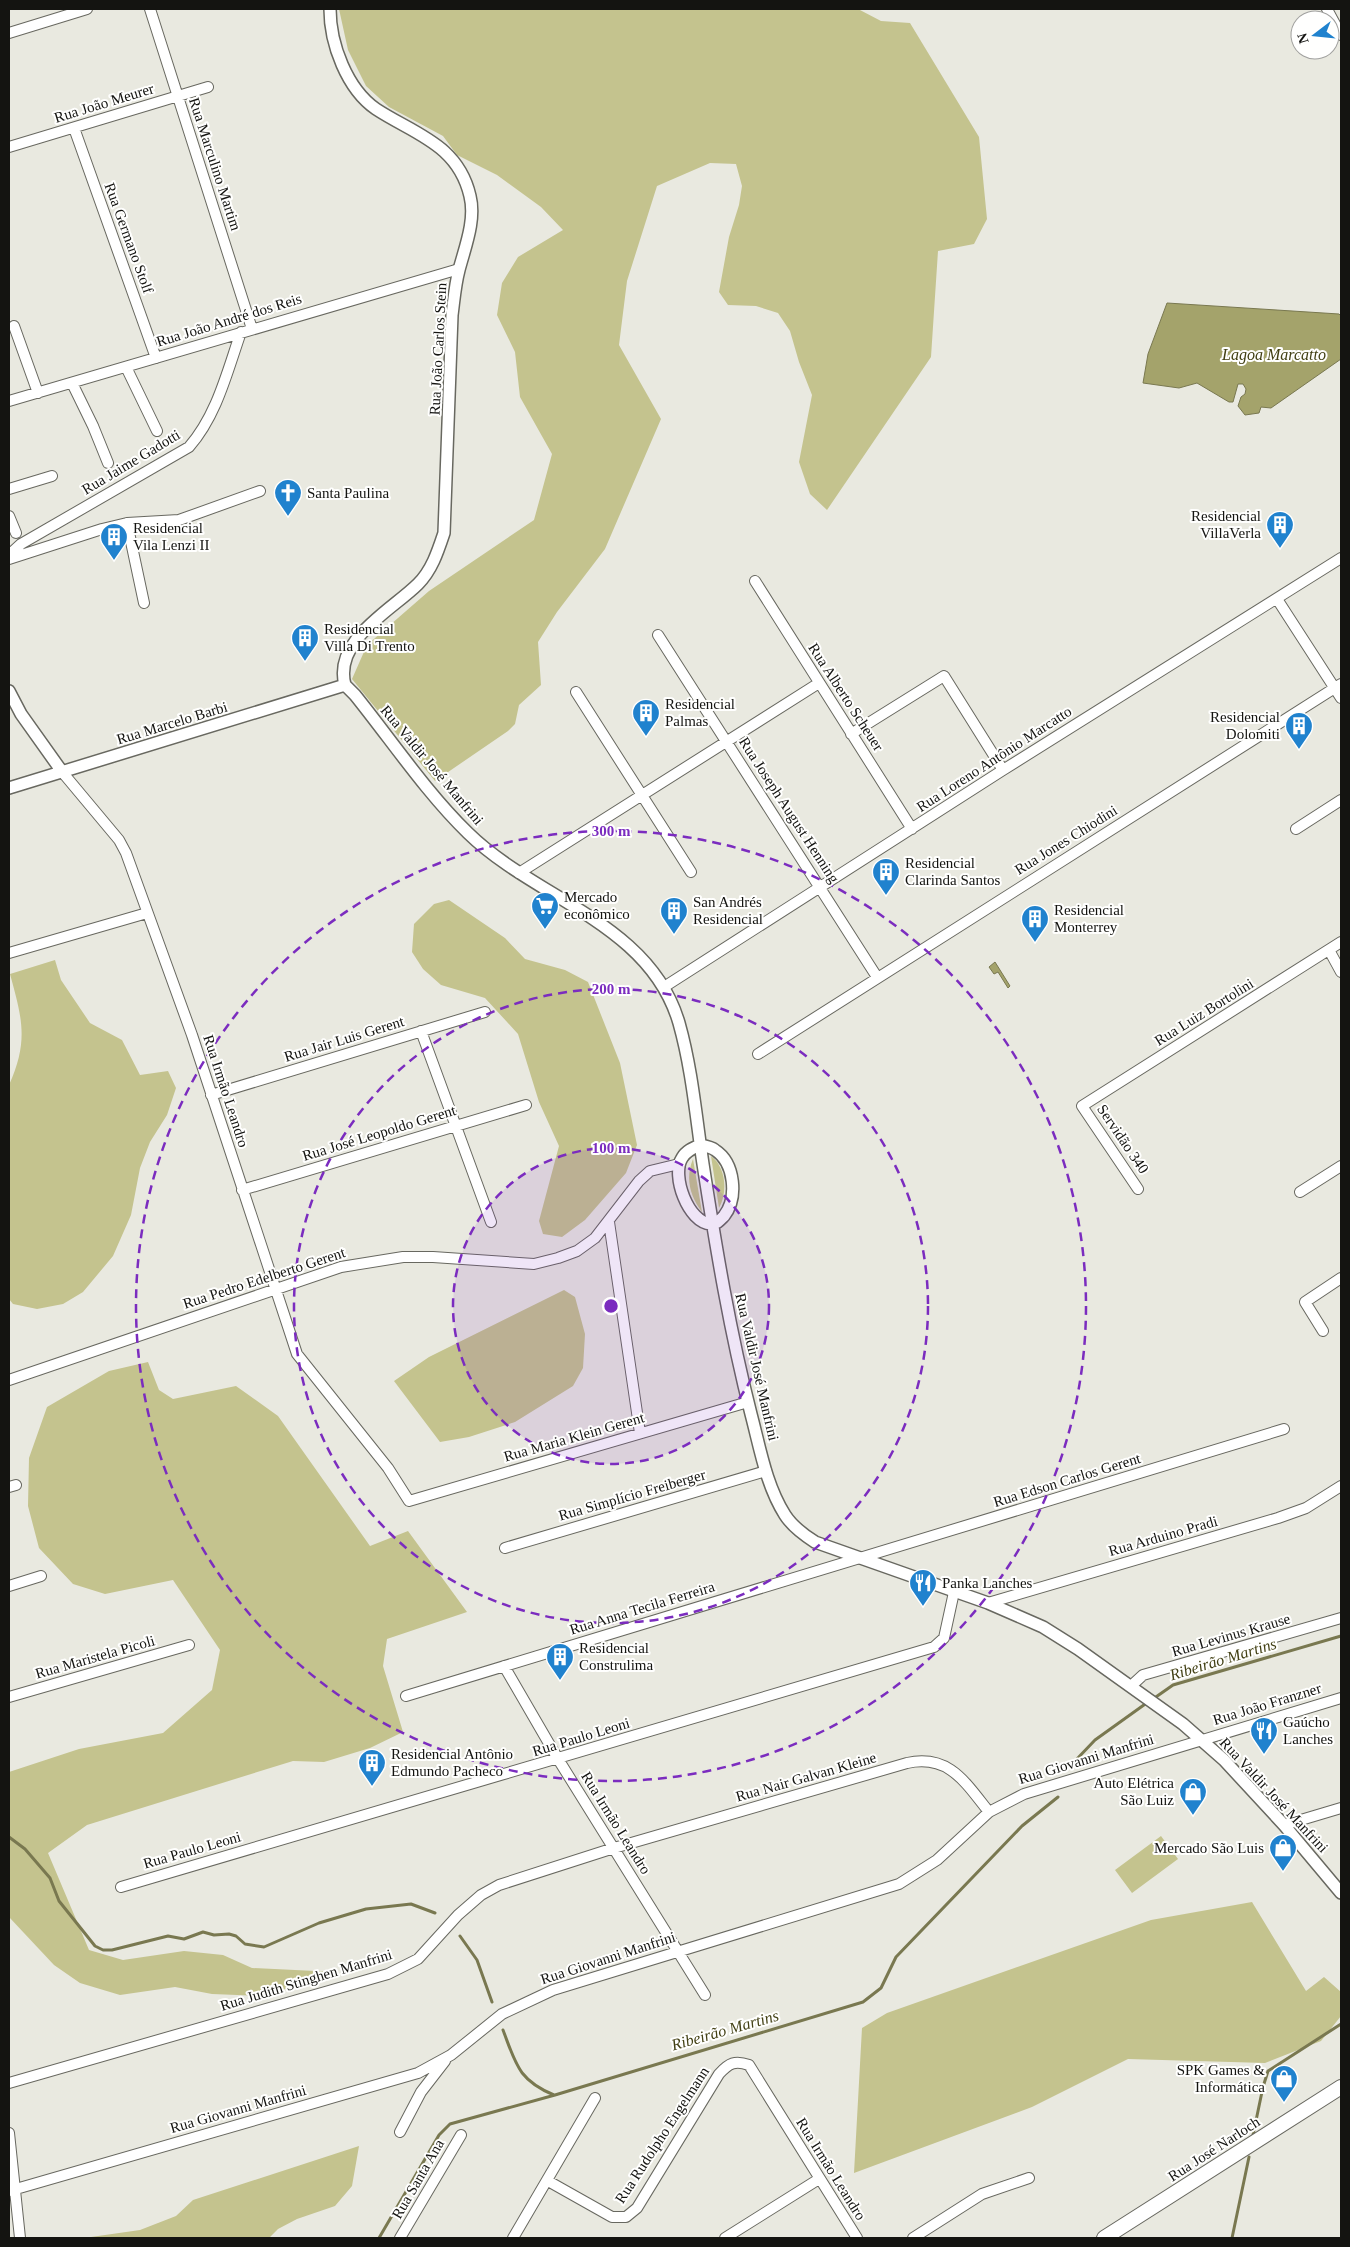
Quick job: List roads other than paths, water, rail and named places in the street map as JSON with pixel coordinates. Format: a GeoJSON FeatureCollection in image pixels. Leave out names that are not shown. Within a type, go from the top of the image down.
{"type":"FeatureCollection","features":[{"type":"Feature","properties":{"kind":"main road","name":"Rua José Narloch"},"geometry":{"type":"LineString","coordinates":[[1104,2238],[1341,2087]]}},
{"type":"Feature","properties":{"kind":"street"},"geometry":{"type":"LineString","coordinates":[[9,33],[87,9]]}},
{"type":"Feature","properties":{"kind":"street","name":"Rua Marculino Martim"},"geometry":{"type":"LineString","coordinates":[[150,9],[252,329]]}},
{"type":"Feature","properties":{"kind":"street","name":"Rua João Carlos Stein"},"geometry":{"type":"LineString","coordinates":[[330,9],[335,43],[343,65],[361,94],[376,108],[430,139],[448,155],[462,175],[470,196],[472,218],[459,270],[452,315],[444,533],[435,559],[419,583],[375,619],[356,640],[343,670],[345,685]]}},
{"type":"Feature","properties":{"kind":"street"},"geometry":{"type":"LineString","coordinates":[[1327,9],[1341,35]]}},
{"type":"Feature","properties":{"kind":"street","name":"Rua João Meurer"},"geometry":{"type":"LineString","coordinates":[[9,147],[208,87]]}},
{"type":"Feature","properties":{"kind":"street","name":"Rua Germano Stolf"},"geometry":{"type":"LineString","coordinates":[[74,128],[156,358]]}},
{"type":"Feature","properties":{"kind":"street","name":"Rua João André dos Reis"},"geometry":{"type":"LineString","coordinates":[[9,401],[459,270]]}},
{"type":"Feature","properties":{"kind":"street"},"geometry":{"type":"LineString","coordinates":[[14,326],[38,393]]}},
{"type":"Feature","properties":{"kind":"street","name":"Rua Jaime Gadotti"},"geometry":{"type":"LineString","coordinates":[[9,555],[21,544],[189,446],[203,431],[214,408],[241,332]]}},
{"type":"Feature","properties":{"kind":"street"},"geometry":{"type":"LineString","coordinates":[[126,367],[157,431]]}},
{"type":"Feature","properties":{"kind":"street"},"geometry":{"type":"LineString","coordinates":[[72,383],[93,426],[108,463]]}},
{"type":"Feature","properties":{"kind":"street"},"geometry":{"type":"LineString","coordinates":[[9,489],[52,476]]}},
{"type":"Feature","properties":{"kind":"street"},"geometry":{"type":"LineString","coordinates":[[9,560],[102,529],[127,523],[179,520],[260,491]]}},
{"type":"Feature","properties":{"kind":"street"},"geometry":{"type":"LineString","coordinates":[[9,516],[16,533]]}},
{"type":"Feature","properties":{"kind":"street"},"geometry":{"type":"LineString","coordinates":[[127,523],[144,603]]}},
{"type":"Feature","properties":{"kind":"street","name":"Rua Loreno Antônio Marcatto"},"geometry":{"type":"LineString","coordinates":[[664,987],[1003,770],[1341,558]]}},
{"type":"Feature","properties":{"kind":"street","name":"Rua Alberto Scheuer"},"geometry":{"type":"LineString","coordinates":[[755,581],[912,829]]}},
{"type":"Feature","properties":{"kind":"street"},"geometry":{"type":"LineString","coordinates":[[1277,599],[1338,686],[1341,698]]}},
{"type":"Feature","properties":{"kind":"street","name":"Rua Joseph August Henning"},"geometry":{"type":"LineString","coordinates":[[658,635],[877,977]]}},
{"type":"Feature","properties":{"kind":"street"},"geometry":{"type":"LineString","coordinates":[[851,734],[944,676],[1003,770]]}},
{"type":"Feature","properties":{"kind":"street"},"geometry":{"type":"LineString","coordinates":[[519,873],[819,683]]}},
{"type":"Feature","properties":{"kind":"street","name":"Rua Marcelo Barbi"},"geometry":{"type":"LineString","coordinates":[[9,788],[345,685]]}},
{"type":"Feature","properties":{"kind":"street","name":"Rua Valdir José Manfrini"},"geometry":{"type":"LineString","coordinates":[[345,685],[446,810],[491,854],[582,912],[634,950],[664,987],[679,1024],[690,1074],[712,1224],[731,1330],[766,1471],[786,1518],[803,1535],[858,1558],[988,1603],[1042,1627],[1146,1696],[1201,1739],[1246,1782],[1341,1893]]}},
{"type":"Feature","properties":{"kind":"street","name":"Rua Jones Chiodini"},"geometry":{"type":"LineString","coordinates":[[758,1054],[1338,686]]}},
{"type":"Feature","properties":{"kind":"street","name":"Rua Irmão Leandro"},"geometry":{"type":"LineString","coordinates":[[9,691],[21,714],[63,773],[119,840],[126,853],[192,1035],[297,1354],[388,1468],[410,1501]]}},
{"type":"Feature","properties":{"kind":"street"},"geometry":{"type":"LineString","coordinates":[[576,692],[691,872]]}},
{"type":"Feature","properties":{"kind":"street"},"geometry":{"type":"LineString","coordinates":[[1296,828],[1341,800]]}},
{"type":"Feature","properties":{"kind":"street"},"geometry":{"type":"LineString","coordinates":[[9,953],[147,913]]}},
{"type":"Feature","properties":{"kind":"street","name":"Rua Luiz Bortolini"},"geometry":{"type":"LineString","coordinates":[[1082,1106],[1341,942]]}},
{"type":"Feature","properties":{"kind":"street"},"geometry":{"type":"LineString","coordinates":[[1329,950],[1341,972]]}},
{"type":"Feature","properties":{"kind":"street","name":"Rua Jair Luis Gerent"},"geometry":{"type":"LineString","coordinates":[[211,1095],[486,1012]]}},
{"type":"Feature","properties":{"kind":"street"},"geometry":{"type":"LineString","coordinates":[[421,1032],[491,1222]]}},
{"type":"Feature","properties":{"kind":"street","name":"Rua José Leopoldo Gerent"},"geometry":{"type":"LineString","coordinates":[[242,1190],[526,1105]]}},
{"type":"Feature","properties":{"kind":"street","name":"Servidão 340"},"geometry":{"type":"LineString","coordinates":[[1082,1106],[1138,1189]]}},
{"type":"Feature","properties":{"kind":"street"},"geometry":{"type":"LineString","coordinates":[[700,1144],[714,1149],[720,1155],[727,1165],[733,1189],[729,1207],[720,1221],[712,1224],[699,1221],[690,1211],[680,1181],[679,1164],[682,1157],[690,1149],[700,1144]]}},
{"type":"Feature","properties":{"kind":"street","name":"Rua Pedro Edelberto Gerent"},"geometry":{"type":"LineString","coordinates":[[9,1380],[274,1288],[341,1267],[403,1257],[433,1257],[534,1264],[577,1251],[595,1238],[610,1222],[634,1187],[650,1171],[679,1164]]}},
{"type":"Feature","properties":{"kind":"street"},"geometry":{"type":"LineString","coordinates":[[1300,1192],[1341,1166]]}},
{"type":"Feature","properties":{"kind":"street"},"geometry":{"type":"LineString","coordinates":[[610,1222],[640,1433]]}},
{"type":"Feature","properties":{"kind":"street"},"geometry":{"type":"LineString","coordinates":[[1323,1331],[1305,1302],[1341,1278]]}},
{"type":"Feature","properties":{"kind":"street","name":"Rua Maria Klein Gerent"},"geometry":{"type":"LineString","coordinates":[[410,1501],[748,1402]]}},
{"type":"Feature","properties":{"kind":"street","name":"Rua Edson Carlos Gerent"},"geometry":{"type":"LineString","coordinates":[[858,1558],[1284,1429]]}},
{"type":"Feature","properties":{"kind":"street","name":"Rua Simplício Freiberger"},"geometry":{"type":"LineString","coordinates":[[505,1548],[766,1471]]}},
{"type":"Feature","properties":{"kind":"street","name":"Rua Arduino Pradi"},"geometry":{"type":"LineString","coordinates":[[988,1603],[1278,1518],[1306,1508],[1341,1486]]}},
{"type":"Feature","properties":{"kind":"street","name":"Rua Anna Tecila Ferreira"},"geometry":{"type":"LineString","coordinates":[[406,1696],[858,1558]]}},
{"type":"Feature","properties":{"kind":"street"},"geometry":{"type":"LineString","coordinates":[[9,1586],[41,1576]]}},
{"type":"Feature","properties":{"kind":"street","name":"Rua Paulo Leoni"},"geometry":{"type":"LineString","coordinates":[[120,1887],[934,1647],[944,1638],[954,1592]]}},
{"type":"Feature","properties":{"kind":"street","name":"Rua Levinus Krause"},"geometry":{"type":"LineString","coordinates":[[1131,1686],[1143,1675],[1341,1618]]}},
{"type":"Feature","properties":{"kind":"street","name":"Rua Maristela Picoli"},"geometry":{"type":"LineString","coordinates":[[9,1698],[189,1645]]}},
{"type":"Feature","properties":{"kind":"street","name":"Rua Irmão Leandro"},"geometry":{"type":"LineString","coordinates":[[504,1666],[558,1759],[705,1995]]}},
{"type":"Feature","properties":{"kind":"street","name":"Rua João Franzner"},"geometry":{"type":"LineString","coordinates":[[1201,1739],[1341,1698]]}},
{"type":"Feature","properties":{"kind":"street","name":"Rua Giovanni Manfrini"},"geometry":{"type":"LineString","coordinates":[[12,2190],[392,2081],[432,2067],[451,2055],[502,2014],[534,1998],[678,1951],[899,1884],[937,1860],[989,1812],[1006,1801],[1048,1784],[1201,1739]]}},
{"type":"Feature","properties":{"kind":"street","name":"Rua Nair Galvan Kleine"},"geometry":{"type":"LineString","coordinates":[[614,1848],[918,1760],[934,1761],[949,1768],[963,1780],[989,1812]]}},
{"type":"Feature","properties":{"kind":"street"},"geometry":{"type":"LineString","coordinates":[[1284,1825],[1341,1808]]}},
{"type":"Feature","properties":{"kind":"street","name":"Rua Judith Stinghen Manfrini"},"geometry":{"type":"LineString","coordinates":[[9,2083],[388,1974],[418,1959],[458,1914],[481,1895],[499,1885],[614,1848]]}},
{"type":"Feature","properties":{"kind":"street"},"geometry":{"type":"LineString","coordinates":[[400,2132],[421,2092],[451,2055]]}},
{"type":"Feature","properties":{"kind":"street","name":"Rua Rudolpho Engelmann"},"geometry":{"type":"LineString","coordinates":[[548,2181],[612,2218],[626,2217],[637,2208],[720,2074],[733,2062],[749,2065]]}},
{"type":"Feature","properties":{"kind":"street","name":"Rua Irmão Leandro"},"geometry":{"type":"LineString","coordinates":[[749,2065],[857,2238]]}},
{"type":"Feature","properties":{"kind":"street"},"geometry":{"type":"LineString","coordinates":[[513,2238],[596,2098]]}},
{"type":"Feature","properties":{"kind":"street"},"geometry":{"type":"LineString","coordinates":[[9,2133],[12,2190],[20,2238]]}},
{"type":"Feature","properties":{"kind":"street","name":"Rua Santa Ana"},"geometry":{"type":"LineString","coordinates":[[400,2238],[461,2135]]}},
{"type":"Feature","properties":{"kind":"street"},"geometry":{"type":"LineString","coordinates":[[913,2238],[982,2194],[1029,2178]]}},
{"type":"Feature","properties":{"kind":"street"},"geometry":{"type":"LineString","coordinates":[[725,2238],[819,2179]]}},
{"type":"Feature","properties":{"kind":"water","name":"Lagoa Marcatto"},"geometry":{"type":"Polygon","coordinates":[[[1167,303],[1339,314],[1341,316],[1341,359],[1271,408],[1261,407],[1259,413],[1245,415],[1238,406],[1241,397],[1245,394],[1246,389],[1243,384],[1238,384],[1233,402],[1229,402],[1197,383],[1179,388],[1143,383],[1148,354],[1167,303]]]}},
{"type":"Feature","properties":{"kind":"water"},"geometry":{"type":"Polygon","coordinates":[[[995,962],[1010,986],[1008,988],[998,972],[994,974],[989,967],[995,962]]]}},
{"type":"Feature","properties":{"kind":"waterway","name":"Ribeirão Martins"},"geometry":{"type":"LineString","coordinates":[[1153,1699],[1173,1685],[1341,1636]]}},
{"type":"Feature","properties":{"kind":"waterway","name":"Ribeirão Martins"},"geometry":{"type":"LineString","coordinates":[[1075,1761],[1095,1740],[1148,1702]]}},
{"type":"Feature","properties":{"kind":"waterway","name":"Ribeirão Martins"},"geometry":{"type":"LineString","coordinates":[[379,2238],[439,2135],[450,2124],[555,2095],[863,2002],[881,1988],[896,1957],[1022,1826],[1058,1797]]}},
{"type":"Feature","properties":{"kind":"waterway"},"geometry":{"type":"LineString","coordinates":[[9,1837],[25,1849],[50,1878],[59,1901],[95,1946],[103,1950],[112,1950],[168,1936],[184,1939],[203,1932],[214,1935],[229,1934],[236,1936],[245,1944],[264,1947],[319,1923],[366,1909],[411,1904],[435,1913]]}},
{"type":"Feature","properties":{"kind":"waterway"},"geometry":{"type":"LineString","coordinates":[[460,1936],[477,1960],[492,2002]]}},
{"type":"Feature","properties":{"kind":"waterway"},"geometry":{"type":"LineString","coordinates":[[1253,2135],[1268,2071],[1341,2024]]}},
{"type":"Feature","properties":{"kind":"waterway"},"geometry":{"type":"LineString","coordinates":[[503,2030],[515,2062],[525,2077],[554,2095]]}},
{"type":"Feature","properties":{"kind":"waterway"},"geometry":{"type":"LineString","coordinates":[[1232,2238],[1249,2157]]}},
{"type":"Feature","properties":{"kind":"place","name":"Santa Paulina"},"geometry":{"type":"Point","coordinates":[288,517]}},
{"type":"Feature","properties":{"kind":"place","name":"Residencial VillaVerla"},"geometry":{"type":"Point","coordinates":[1280,549]}},
{"type":"Feature","properties":{"kind":"place","name":"Residencial Vila Lenzi II"},"geometry":{"type":"Point","coordinates":[114,561]}},
{"type":"Feature","properties":{"kind":"place","name":"Residencial Villa Di Trento"},"geometry":{"type":"Point","coordinates":[305,662]}},
{"type":"Feature","properties":{"kind":"place","name":"Residencial Palmas"},"geometry":{"type":"Point","coordinates":[646,737]}},
{"type":"Feature","properties":{"kind":"place","name":"Residencial Dolomiti"},"geometry":{"type":"Point","coordinates":[1299,750]}},
{"type":"Feature","properties":{"kind":"place","name":"Residencial Clarinda Santos"},"geometry":{"type":"Point","coordinates":[886,896]}},
{"type":"Feature","properties":{"kind":"place","name":"Mercado econômico"},"geometry":{"type":"Point","coordinates":[545,930]}},
{"type":"Feature","properties":{"kind":"place","name":"San Andrés Residencial"},"geometry":{"type":"Point","coordinates":[674,935]}},
{"type":"Feature","properties":{"kind":"place","name":"Residencial Monterrey"},"geometry":{"type":"Point","coordinates":[1035,943]}},
{"type":"Feature","properties":{"kind":"place","name":"Panka Lanches"},"geometry":{"type":"Point","coordinates":[923,1607]}},
{"type":"Feature","properties":{"kind":"place","name":"Residencial Construlima"},"geometry":{"type":"Point","coordinates":[560,1681]}},
{"type":"Feature","properties":{"kind":"place","name":"Gaúcho Lanches"},"geometry":{"type":"Point","coordinates":[1264,1755]}},
{"type":"Feature","properties":{"kind":"place","name":"Residencial Antônio Edmundo Pacheco"},"geometry":{"type":"Point","coordinates":[372,1787]}},
{"type":"Feature","properties":{"kind":"place","name":"Auto Elétrica São Luiz"},"geometry":{"type":"Point","coordinates":[1193,1816]}},
{"type":"Feature","properties":{"kind":"place","name":"Mercado São Luis"},"geometry":{"type":"Point","coordinates":[1283,1872]}},
{"type":"Feature","properties":{"kind":"place","name":"SPK Games & Informática"},"geometry":{"type":"Point","coordinates":[1284,2103]}}]}
